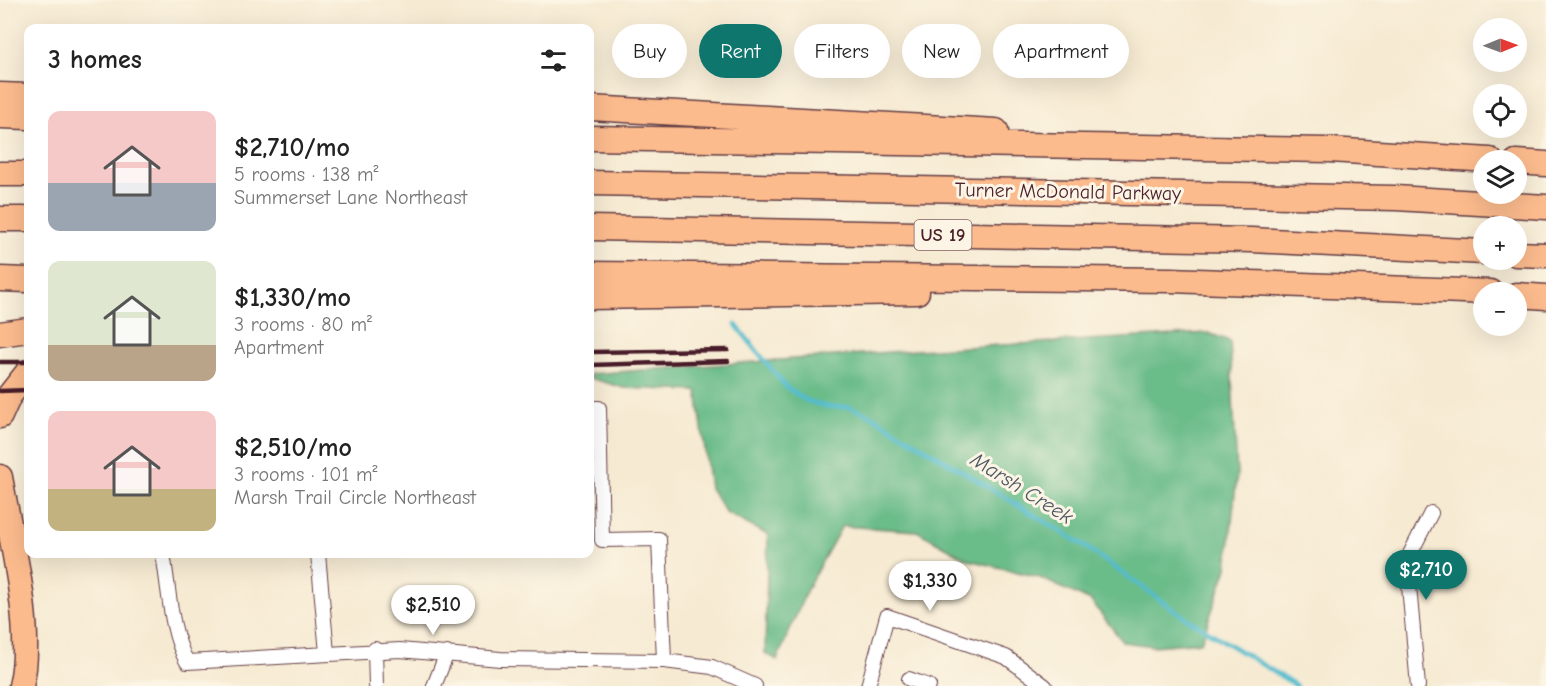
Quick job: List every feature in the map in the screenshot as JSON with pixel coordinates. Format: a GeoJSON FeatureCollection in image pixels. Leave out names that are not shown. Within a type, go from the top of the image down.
{"type":"FeatureCollection","features":[{"type":"Feature","properties":{"kind":"highway"},"geometry":{"type":"LineString","coordinates":[[0,95],[24,96]]}},
{"type":"Feature","properties":{"kind":"highway"},"geometry":{"type":"LineString","coordinates":[[594,108],[923,125],[1104,139],[1169,148]]}},
{"type":"Feature","properties":{"kind":"highway"},"geometry":{"type":"LineString","coordinates":[[0,116],[24,117]]}},
{"type":"Feature","properties":{"kind":"highway"},"geometry":{"type":"LineString","coordinates":[[594,138],[718,142],[1330,150],[1473,159]]}},
{"type":"Feature","properties":{"kind":"highway"},"geometry":{"type":"LineString","coordinates":[[1527,163],[1546,164]]}},
{"type":"Feature","properties":{"kind":"highway"},"geometry":{"type":"LineString","coordinates":[[0,174],[24,174]]}},
{"type":"Feature","properties":{"kind":"highway","name":"Turner McDonald Parkway"},"geometry":{"type":"LineString","coordinates":[[594,183],[1396,198],[1546,207]]}},
{"type":"Feature","properties":{"kind":"highway"},"geometry":{"type":"LineString","coordinates":[[0,219],[24,219]]}},
{"type":"Feature","properties":{"kind":"highway","name":"US 19"},"geometry":{"type":"LineString","coordinates":[[594,228],[1252,240],[1473,251]]}},
{"type":"Feature","properties":{"kind":"highway"},"geometry":{"type":"LineString","coordinates":[[1527,254],[1546,255]]}},
{"type":"Feature","properties":{"kind":"highway"},"geometry":{"type":"LineString","coordinates":[[594,274],[1048,278],[1312,284],[1473,291]]}},
{"type":"Feature","properties":{"kind":"highway"},"geometry":{"type":"LineString","coordinates":[[594,297],[1007,289],[1048,278]]}},
{"type":"Feature","properties":{"kind":"highway"},"geometry":{"type":"LineString","coordinates":[[0,279],[24,280]]}},
{"type":"Feature","properties":{"kind":"highway"},"geometry":{"type":"LineString","coordinates":[[1527,296],[1546,297]]}},
{"type":"Feature","properties":{"kind":"highway"},"geometry":{"type":"LineString","coordinates":[[0,334],[24,331]]}},
{"type":"Feature","properties":{"kind":"highway"},"geometry":{"type":"LineString","coordinates":[[0,416],[9,396],[24,377]]}},
{"type":"Feature","properties":{"kind":"highway"},"geometry":{"type":"LineString","coordinates":[[0,477],[25,635],[26,661],[21,686]]}},
{"type":"Feature","properties":{"kind":"street"},"geometry":{"type":"LineString","coordinates":[[594,408],[599,408],[596,540],[659,539],[664,661]]}},
{"type":"Feature","properties":{"kind":"street"},"geometry":{"type":"LineString","coordinates":[[1418,686],[1408,575],[1410,554],[1431,513]]}},
{"type":"Feature","properties":{"kind":"street"},"geometry":{"type":"LineString","coordinates":[[165,558],[173,613],[182,653],[187,662],[375,649],[500,658],[664,661],[712,667],[754,686]]}},
{"type":"Feature","properties":{"kind":"street"},"geometry":{"type":"LineString","coordinates":[[318,558],[327,653]]}},
{"type":"Feature","properties":{"kind":"street"},"geometry":{"type":"LineString","coordinates":[[868,686],[887,616],[1006,657],[1045,686]]}},
{"type":"Feature","properties":{"kind":"street"},"geometry":{"type":"LineString","coordinates":[[375,649],[376,686]]}},
{"type":"Feature","properties":{"kind":"street"},"geometry":{"type":"LineString","coordinates":[[434,686],[447,653]]}},
{"type":"Feature","properties":{"kind":"street"},"geometry":{"type":"LineString","coordinates":[[909,679],[929,686]]}},
{"type":"Feature","properties":{"kind":"green space"},"geometry":{"type":"Polygon","coordinates":[[[1208,333],[1230,341],[1237,474],[1227,568],[1201,642],[1153,646],[1123,642],[1091,601],[1038,577],[969,560],[917,531],[842,526],[808,587],[777,660],[765,653],[768,535],[726,513],[710,488],[697,391],[624,388],[594,379],[594,374],[917,350],[1208,333]]]}},
{"type":"Feature","properties":{"kind":"waterway","name":"Marsh Creek"},"geometry":{"type":"LineString","coordinates":[[736,325],[786,387],[805,400],[827,407],[850,407],[872,416],[1080,543],[1183,616],[1297,686]]}},
{"type":"Feature","properties":{"kind":"railway"},"geometry":{"type":"LineString","coordinates":[[594,352],[728,350]]}},
{"type":"Feature","properties":{"kind":"railway"},"geometry":{"type":"LineString","coordinates":[[594,365],[728,361]]}},
{"type":"Feature","properties":{"kind":"railway"},"geometry":{"type":"LineString","coordinates":[[0,362],[24,362]]}},
{"type":"Feature","properties":{"kind":"railway"},"geometry":{"type":"LineString","coordinates":[[0,391],[24,390]]}}]}
